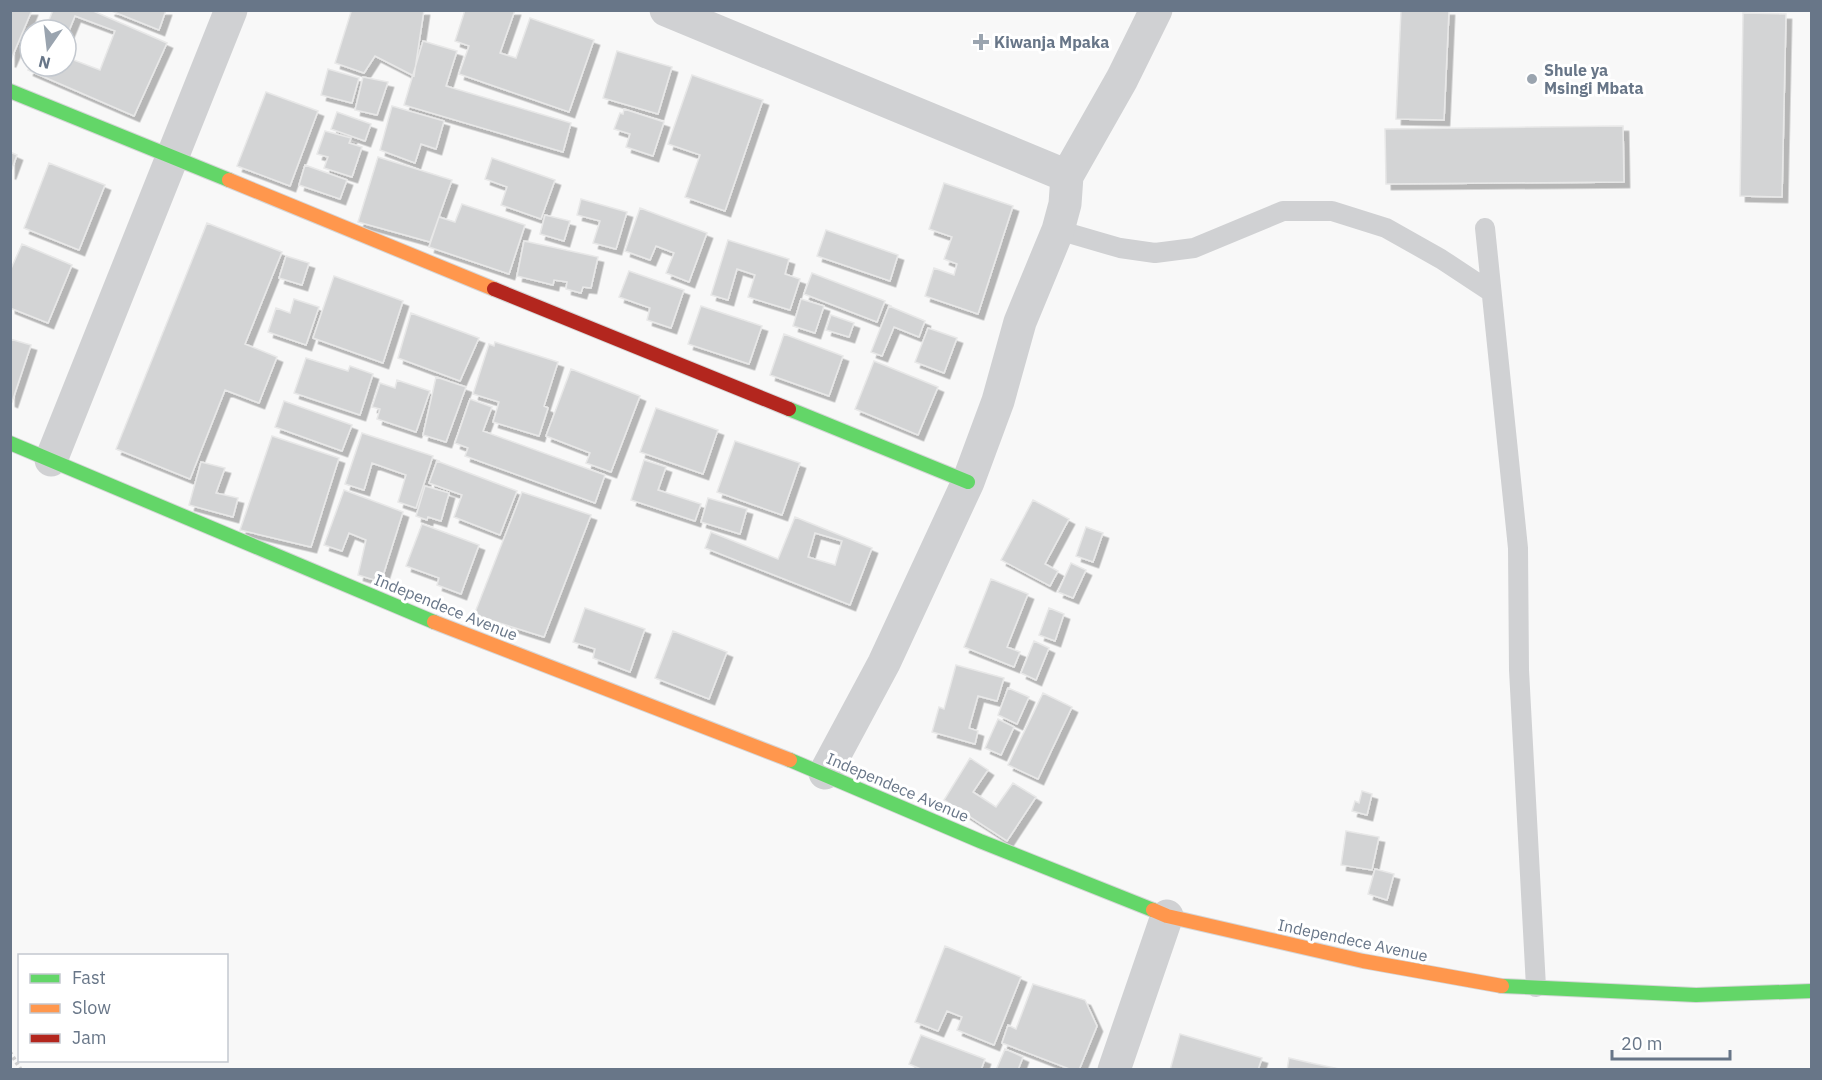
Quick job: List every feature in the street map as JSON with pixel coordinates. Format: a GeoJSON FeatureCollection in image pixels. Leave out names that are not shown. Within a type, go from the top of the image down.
{"type":"FeatureCollection","features":[{"type":"Feature","properties":{"kind":"street"},"geometry":{"type":"LineString","coordinates":[[51,460],[231,10]]}},
{"type":"Feature","properties":{"kind":"street"},"geometry":{"type":"LineString","coordinates":[[666,10],[1067,176]]}},
{"type":"Feature","properties":{"kind":"street"},"geometry":{"type":"LineString","coordinates":[[825,773],[884,663],[968,482],[998,400],[1020,322],[1058,230],[1065,204],[1067,176],[1122,79],[1156,10]]}},
{"type":"Feature","properties":{"kind":"street"},"geometry":{"type":"LineString","coordinates":[[10,91],[968,482]]}},
{"type":"Feature","properties":{"kind":"street","name":"Independece Avenue"},"geometry":{"type":"LineString","coordinates":[[10,443],[442,625],[825,773],[980,841],[1167,916],[1363,961],[1490,985],[1696,995],[1812,991]]}},
{"type":"Feature","properties":{"kind":"street"},"geometry":{"type":"LineString","coordinates":[[1114,1070],[1167,916]]}},
{"type":"Feature","properties":{"kind":"lane"},"geometry":{"type":"LineString","coordinates":[[1058,230],[1119,248],[1155,252],[1194,248],[1283,211],[1332,211],[1386,228],[1441,259],[1491,292]]}},
{"type":"Feature","properties":{"kind":"lane"},"geometry":{"type":"LineString","coordinates":[[1485,228],[1518,548],[1519,670],[1536,987]]}},
{"type":"Feature","properties":{"kind":"path"},"geometry":{"type":"LineString","coordinates":[[10,1052],[21,1070]]}},
{"type":"Feature","properties":{"kind":"building"},"geometry":{"type":"Polygon","coordinates":[[[10,10],[32,10],[29,18],[18,18],[18,43],[10,62],[10,10]]]}},
{"type":"Feature","properties":{"kind":"building"},"geometry":{"type":"Polygon","coordinates":[[[53,10],[91,10],[167,43],[134,116],[46,78],[78,78],[78,62],[100,70],[115,31],[75,16],[74,18],[50,18],[53,10]]]}},
{"type":"Feature","properties":{"kind":"building"},"geometry":{"type":"Polygon","coordinates":[[[109,10],[166,10],[159,30],[109,10]]]}},
{"type":"Feature","properties":{"kind":"building"},"geometry":{"type":"Polygon","coordinates":[[[346,10],[424,10],[414,76],[375,56],[364,73],[335,63],[351,12],[346,10]]]}},
{"type":"Feature","properties":{"kind":"building"},"geometry":{"type":"Polygon","coordinates":[[[465,10],[515,10],[500,53],[516,58],[530,18],[594,40],[569,112],[459,74],[469,46],[455,41],[465,10]]]}},
{"type":"Feature","properties":{"kind":"building"},"geometry":{"type":"Polygon","coordinates":[[[1401,10],[1449,10],[1444,120],[1396,119],[1401,10]]]}},
{"type":"Feature","properties":{"kind":"building"},"geometry":{"type":"Polygon","coordinates":[[[1743,13],[1786,14],[1782,197],[1740,196],[1743,13]]]}},
{"type":"Feature","properties":{"kind":"building"},"geometry":{"type":"Polygon","coordinates":[[[423,41],[457,51],[446,86],[571,123],[563,152],[404,105],[423,41]]]}},
{"type":"Feature","properties":{"kind":"building"},"geometry":{"type":"Polygon","coordinates":[[[617,51],[672,67],[658,114],[603,98],[617,51]]]}},
{"type":"Feature","properties":{"kind":"building"},"geometry":{"type":"Polygon","coordinates":[[[328,69],[359,78],[352,103],[321,95],[328,69]]]}},
{"type":"Feature","properties":{"kind":"building"},"geometry":{"type":"Polygon","coordinates":[[[692,75],[763,100],[725,211],[685,197],[700,155],[668,144],[692,75]]]}},
{"type":"Feature","properties":{"kind":"building"},"geometry":{"type":"Polygon","coordinates":[[[363,77],[388,82],[377,115],[355,110],[363,77]]]}},
{"type":"Feature","properties":{"kind":"building"},"geometry":{"type":"Polygon","coordinates":[[[266,92],[318,111],[290,186],[237,166],[266,92]]]}},
{"type":"Feature","properties":{"kind":"building"},"geometry":{"type":"Polygon","coordinates":[[[392,106],[444,121],[436,149],[421,144],[415,163],[380,150],[392,106]]]}},
{"type":"Feature","properties":{"kind":"building"},"geometry":{"type":"Polygon","coordinates":[[[624,109],[664,122],[653,156],[626,147],[630,134],[614,129],[624,109]]]}},
{"type":"Feature","properties":{"kind":"building"},"geometry":{"type":"Polygon","coordinates":[[[337,112],[371,124],[365,141],[331,129],[337,112]]]}},
{"type":"Feature","properties":{"kind":"building"},"geometry":{"type":"Polygon","coordinates":[[[1623,126],[1624,182],[1386,184],[1385,129],[1623,126]]]}},
{"type":"Feature","properties":{"kind":"building"},"geometry":{"type":"Polygon","coordinates":[[[325,131],[351,138],[349,143],[362,147],[352,177],[324,168],[328,157],[317,154],[325,131]]]}},
{"type":"Feature","properties":{"kind":"building"},"geometry":{"type":"Polygon","coordinates":[[[10,152],[17,155],[10,174],[10,152]]]}},
{"type":"Feature","properties":{"kind":"building"},"geometry":{"type":"Polygon","coordinates":[[[378,157],[452,180],[430,242],[358,222],[378,157]]]}},
{"type":"Feature","properties":{"kind":"building"},"geometry":{"type":"Polygon","coordinates":[[[492,158],[555,180],[541,219],[501,205],[507,187],[485,179],[492,158]]]}},
{"type":"Feature","properties":{"kind":"building"},"geometry":{"type":"Polygon","coordinates":[[[49,163],[105,185],[79,250],[24,228],[49,163]]]}},
{"type":"Feature","properties":{"kind":"building"},"geometry":{"type":"Polygon","coordinates":[[[305,165],[347,180],[340,199],[299,185],[305,165]]]}},
{"type":"Feature","properties":{"kind":"building"},"geometry":{"type":"Polygon","coordinates":[[[944,183],[1013,206],[978,314],[925,296],[934,268],[954,275],[957,264],[944,259],[952,237],[929,229],[944,183]]]}},
{"type":"Feature","properties":{"kind":"building"},"geometry":{"type":"Polygon","coordinates":[[[581,199],[627,212],[616,249],[593,243],[600,221],[577,215],[581,199]]]}},
{"type":"Feature","properties":{"kind":"building"},"geometry":{"type":"Polygon","coordinates":[[[462,204],[525,225],[509,274],[429,247],[439,217],[455,222],[462,204]]]}},
{"type":"Feature","properties":{"kind":"building"},"geometry":{"type":"Polygon","coordinates":[[[640,208],[707,233],[689,282],[666,273],[674,253],[656,246],[650,260],[625,251],[640,208]]]}},
{"type":"Feature","properties":{"kind":"building"},"geometry":{"type":"Polygon","coordinates":[[[545,215],[570,221],[564,241],[540,234],[545,215]]]}},
{"type":"Feature","properties":{"kind":"building"},"geometry":{"type":"Polygon","coordinates":[[[207,223],[282,252],[245,344],[277,357],[259,403],[225,390],[190,479],[116,449],[207,223]]]}},
{"type":"Feature","properties":{"kind":"building"},"geometry":{"type":"Polygon","coordinates":[[[826,230],[898,255],[890,281],[817,256],[826,230]]]}},
{"type":"Feature","properties":{"kind":"building"},"geometry":{"type":"Polygon","coordinates":[[[728,240],[789,259],[785,274],[800,279],[790,310],[748,297],[755,275],[737,269],[728,300],[711,295],[728,240]]]}},
{"type":"Feature","properties":{"kind":"building"},"geometry":{"type":"Polygon","coordinates":[[[524,241],[598,257],[591,288],[583,287],[581,293],[566,289],[567,282],[554,280],[553,285],[517,276],[524,241]]]}},
{"type":"Feature","properties":{"kind":"building"},"geometry":{"type":"Polygon","coordinates":[[[22,244],[72,265],[48,323],[10,308],[10,271],[22,244]]]}},
{"type":"Feature","properties":{"kind":"building"},"geometry":{"type":"Polygon","coordinates":[[[286,256],[309,263],[302,285],[279,278],[286,256]]]}},
{"type":"Feature","properties":{"kind":"building"},"geometry":{"type":"Polygon","coordinates":[[[629,271],[684,290],[671,328],[647,320],[650,308],[619,297],[629,271]]]}},
{"type":"Feature","properties":{"kind":"building"},"geometry":{"type":"Polygon","coordinates":[[[812,273],[885,301],[877,322],[804,294],[812,273]]]}},
{"type":"Feature","properties":{"kind":"building"},"geometry":{"type":"Polygon","coordinates":[[[334,276],[403,301],[383,363],[313,338],[334,276]]]}},
{"type":"Feature","properties":{"kind":"building"},"geometry":{"type":"Polygon","coordinates":[[[294,299],[319,307],[306,345],[268,332],[276,308],[290,313],[294,299]]]}},
{"type":"Feature","properties":{"kind":"building"},"geometry":{"type":"Polygon","coordinates":[[[801,299],[824,306],[815,333],[793,326],[801,299]]]}},
{"type":"Feature","properties":{"kind":"building"},"geometry":{"type":"Polygon","coordinates":[[[701,306],[762,326],[749,364],[688,344],[701,306]]]}},
{"type":"Feature","properties":{"kind":"building"},"geometry":{"type":"Polygon","coordinates":[[[889,306],[925,321],[919,337],[894,327],[882,356],[871,352],[889,306]]]}},
{"type":"Feature","properties":{"kind":"building"},"geometry":{"type":"Polygon","coordinates":[[[411,313],[479,338],[460,381],[398,358],[411,313]]]}},
{"type":"Feature","properties":{"kind":"building"},"geometry":{"type":"Polygon","coordinates":[[[831,315],[854,323],[849,337],[826,330],[831,315]]]}},
{"type":"Feature","properties":{"kind":"building"},"geometry":{"type":"Polygon","coordinates":[[[928,328],[957,338],[944,373],[915,362],[928,328]]]}},
{"type":"Feature","properties":{"kind":"building"},"geometry":{"type":"Polygon","coordinates":[[[784,334],[843,356],[829,396],[770,375],[784,334]]]}},
{"type":"Feature","properties":{"kind":"building"},"geometry":{"type":"Polygon","coordinates":[[[10,339],[31,345],[12,402],[10,401],[10,339]]]}},
{"type":"Feature","properties":{"kind":"building"},"geometry":{"type":"Polygon","coordinates":[[[495,342],[558,362],[544,406],[548,408],[539,436],[493,422],[499,402],[473,394],[489,344],[494,346],[495,342]]]}},
{"type":"Feature","properties":{"kind":"building"},"geometry":{"type":"Polygon","coordinates":[[[306,358],[348,371],[350,366],[373,374],[360,415],[294,393],[306,358]]]}},
{"type":"Feature","properties":{"kind":"building"},"geometry":{"type":"Polygon","coordinates":[[[874,361],[938,387],[918,435],[855,409],[874,361]]]}},
{"type":"Feature","properties":{"kind":"building"},"geometry":{"type":"Polygon","coordinates":[[[571,369],[640,396],[611,472],[586,463],[590,453],[546,436],[571,369]]]}},
{"type":"Feature","properties":{"kind":"building"},"geometry":{"type":"Polygon","coordinates":[[[436,377],[466,387],[446,442],[423,435],[436,377]]]}},
{"type":"Feature","properties":{"kind":"building"},"geometry":{"type":"Polygon","coordinates":[[[397,380],[430,391],[416,432],[377,419],[380,409],[372,407],[380,383],[395,388],[397,380]]]}},
{"type":"Feature","properties":{"kind":"building"},"geometry":{"type":"Polygon","coordinates":[[[470,399],[492,407],[483,431],[605,475],[595,503],[465,456],[468,448],[455,443],[470,399]]]}},
{"type":"Feature","properties":{"kind":"building"},"geometry":{"type":"Polygon","coordinates":[[[284,401],[352,425],[342,451],[275,427],[284,401]]]}},
{"type":"Feature","properties":{"kind":"building"},"geometry":{"type":"Polygon","coordinates":[[[656,408],[718,430],[703,474],[640,452],[656,408]]]}},
{"type":"Feature","properties":{"kind":"building"},"geometry":{"type":"Polygon","coordinates":[[[362,433],[433,456],[416,508],[398,502],[406,475],[372,463],[364,490],[345,484],[362,433]]]}},
{"type":"Feature","properties":{"kind":"building"},"geometry":{"type":"Polygon","coordinates":[[[272,436],[339,458],[311,547],[240,530],[272,436]]]}},
{"type":"Feature","properties":{"kind":"building"},"geometry":{"type":"Polygon","coordinates":[[[735,441],[800,463],[782,515],[717,492],[735,441]]]}},
{"type":"Feature","properties":{"kind":"building"},"geometry":{"type":"Polygon","coordinates":[[[644,460],[666,467],[658,490],[701,504],[695,521],[631,500],[644,460]]]}},
{"type":"Feature","properties":{"kind":"building"},"geometry":{"type":"Polygon","coordinates":[[[437,461],[517,491],[500,535],[454,517],[462,495],[429,483],[437,461]]]}},
{"type":"Feature","properties":{"kind":"building"},"geometry":{"type":"Polygon","coordinates":[[[201,462],[225,468],[216,493],[238,498],[233,517],[189,505],[201,462]]]}},
{"type":"Feature","properties":{"kind":"building"},"geometry":{"type":"Polygon","coordinates":[[[425,486],[449,493],[441,521],[416,516],[425,486]]]}},
{"type":"Feature","properties":{"kind":"building"},"geometry":{"type":"Polygon","coordinates":[[[344,490],[403,512],[381,582],[358,575],[366,540],[349,533],[342,551],[324,545],[344,490]]]}},
{"type":"Feature","properties":{"kind":"building"},"geometry":{"type":"Polygon","coordinates":[[[522,492],[591,515],[544,637],[474,615],[522,492]]]}},
{"type":"Feature","properties":{"kind":"building"},"geometry":{"type":"Polygon","coordinates":[[[708,498],[747,509],[740,534],[701,522],[708,498]]]}},
{"type":"Feature","properties":{"kind":"building"},"geometry":{"type":"Polygon","coordinates":[[[1033,500],[1069,519],[1045,564],[1058,571],[1050,586],[1001,560],[1033,500]]]}},
{"type":"Feature","properties":{"kind":"building"},"geometry":{"type":"Polygon","coordinates":[[[795,517],[872,548],[850,605],[705,548],[711,532],[778,559],[795,517]],[[815,533],[808,557],[835,565],[842,541],[815,533]]]}},
{"type":"Feature","properties":{"kind":"building"},"geometry":{"type":"Polygon","coordinates":[[[422,524],[479,545],[461,594],[437,585],[439,578],[406,566],[422,524]]]}},
{"type":"Feature","properties":{"kind":"building"},"geometry":{"type":"Polygon","coordinates":[[[1086,527],[1103,533],[1093,562],[1076,556],[1086,527]]]}},
{"type":"Feature","properties":{"kind":"building"},"geometry":{"type":"Polygon","coordinates":[[[1071,563],[1086,570],[1073,598],[1058,592],[1071,563]]]}},
{"type":"Feature","properties":{"kind":"building"},"geometry":{"type":"Polygon","coordinates":[[[991,579],[1028,594],[1007,647],[1020,652],[1014,667],[964,647],[991,579]]]}},
{"type":"Feature","properties":{"kind":"building"},"geometry":{"type":"Polygon","coordinates":[[[585,608],[645,629],[630,672],[593,658],[595,649],[573,642],[585,608]]]}},
{"type":"Feature","properties":{"kind":"building"},"geometry":{"type":"Polygon","coordinates":[[[1049,608],[1064,614],[1055,641],[1039,635],[1049,608]]]}},
{"type":"Feature","properties":{"kind":"building"},"geometry":{"type":"Polygon","coordinates":[[[673,631],[727,652],[709,699],[655,678],[673,631]]]}},
{"type":"Feature","properties":{"kind":"building"},"geometry":{"type":"Polygon","coordinates":[[[1034,641],[1049,648],[1036,680],[1021,673],[1034,641]]]}},
{"type":"Feature","properties":{"kind":"building"},"geometry":{"type":"Polygon","coordinates":[[[956,665],[1004,678],[997,701],[978,696],[969,728],[978,731],[975,744],[932,732],[939,707],[944,709],[956,665]]]}},
{"type":"Feature","properties":{"kind":"building"},"geometry":{"type":"Polygon","coordinates":[[[1008,688],[1029,697],[1017,724],[998,715],[1008,688]]]}},
{"type":"Feature","properties":{"kind":"building"},"geometry":{"type":"Polygon","coordinates":[[[1043,693],[1072,707],[1038,779],[1008,765],[1043,693]]]}},
{"type":"Feature","properties":{"kind":"building"},"geometry":{"type":"Polygon","coordinates":[[[998,719],[1014,727],[1001,755],[985,748],[998,719]]]}},
{"type":"Feature","properties":{"kind":"building"},"geometry":{"type":"Polygon","coordinates":[[[970,758],[988,770],[973,792],[996,807],[1013,783],[1036,797],[1007,841],[944,800],[970,758]]]}},
{"type":"Feature","properties":{"kind":"building"},"geometry":{"type":"Polygon","coordinates":[[[1362,791],[1372,794],[1367,815],[1352,811],[1355,801],[1359,803],[1362,791]]]}},
{"type":"Feature","properties":{"kind":"building"},"geometry":{"type":"Polygon","coordinates":[[[1346,831],[1379,837],[1372,870],[1341,865],[1346,831]]]}},
{"type":"Feature","properties":{"kind":"building"},"geometry":{"type":"Polygon","coordinates":[[[1375,869],[1394,874],[1387,900],[1368,894],[1375,869]]]}},
{"type":"Feature","properties":{"kind":"building"},"geometry":{"type":"Polygon","coordinates":[[[945,946],[1021,977],[994,1045],[957,1030],[962,1017],[947,1011],[938,1031],[915,1022],[945,946]]]}},
{"type":"Feature","properties":{"kind":"building"},"geometry":{"type":"Polygon","coordinates":[[[1033,984],[1085,1000],[1097,1026],[1079,1070],[1072,1070],[1002,1043],[1008,1025],[1016,1029],[1033,984]]]}},
{"type":"Feature","properties":{"kind":"building"},"geometry":{"type":"Polygon","coordinates":[[[1180,1034],[1262,1058],[1258,1070],[1170,1070],[1180,1034]]]}},
{"type":"Feature","properties":{"kind":"building"},"geometry":{"type":"Polygon","coordinates":[[[921,1035],[985,1059],[981,1070],[923,1070],[909,1064],[921,1035]]]}},
{"type":"Feature","properties":{"kind":"building"},"geometry":{"type":"Polygon","coordinates":[[[1005,1049],[1023,1057],[1018,1070],[996,1070],[1005,1049]]]}},
{"type":"Feature","properties":{"kind":"building"},"geometry":{"type":"Polygon","coordinates":[[[1289,1058],[1311,1063],[1344,1070],[1287,1070],[1289,1058]]]}},
{"type":"Feature","properties":{"kind":"traffic: fast"},"geometry":{"type":"LineString","coordinates":[[10,91],[229,180]]}},
{"type":"Feature","properties":{"kind":"traffic: fast"},"geometry":{"type":"LineString","coordinates":[[789,409],[968,482]]}},
{"type":"Feature","properties":{"kind":"traffic: fast"},"geometry":{"type":"LineString","coordinates":[[10,443],[434,622]]}},
{"type":"Feature","properties":{"kind":"traffic: fast"},"geometry":{"type":"LineString","coordinates":[[790,760],[980,841],[1153,910]]}},
{"type":"Feature","properties":{"kind":"traffic: fast"},"geometry":{"type":"LineString","coordinates":[[1502,986],[1696,995],[1812,991]]}},
{"type":"Feature","properties":{"kind":"traffic: slow"},"geometry":{"type":"LineString","coordinates":[[229,180],[494,289]]}},
{"type":"Feature","properties":{"kind":"traffic: slow"},"geometry":{"type":"LineString","coordinates":[[434,622],[790,760]]}},
{"type":"Feature","properties":{"kind":"traffic: slow"},"geometry":{"type":"LineString","coordinates":[[1153,910],[1167,916],[1363,961],[1502,986]]}},
{"type":"Feature","properties":{"kind":"traffic: jam"},"geometry":{"type":"LineString","coordinates":[[494,289],[789,409]]}},
{"type":"Feature","properties":{"kind":"place","name":"Kiwanja Mpaka"},"geometry":{"type":"Point","coordinates":[981,42]}},
{"type":"Feature","properties":{"kind":"place","name":"Shule ya Msingi Mbata"},"geometry":{"type":"Point","coordinates":[1532,79]}}]}
